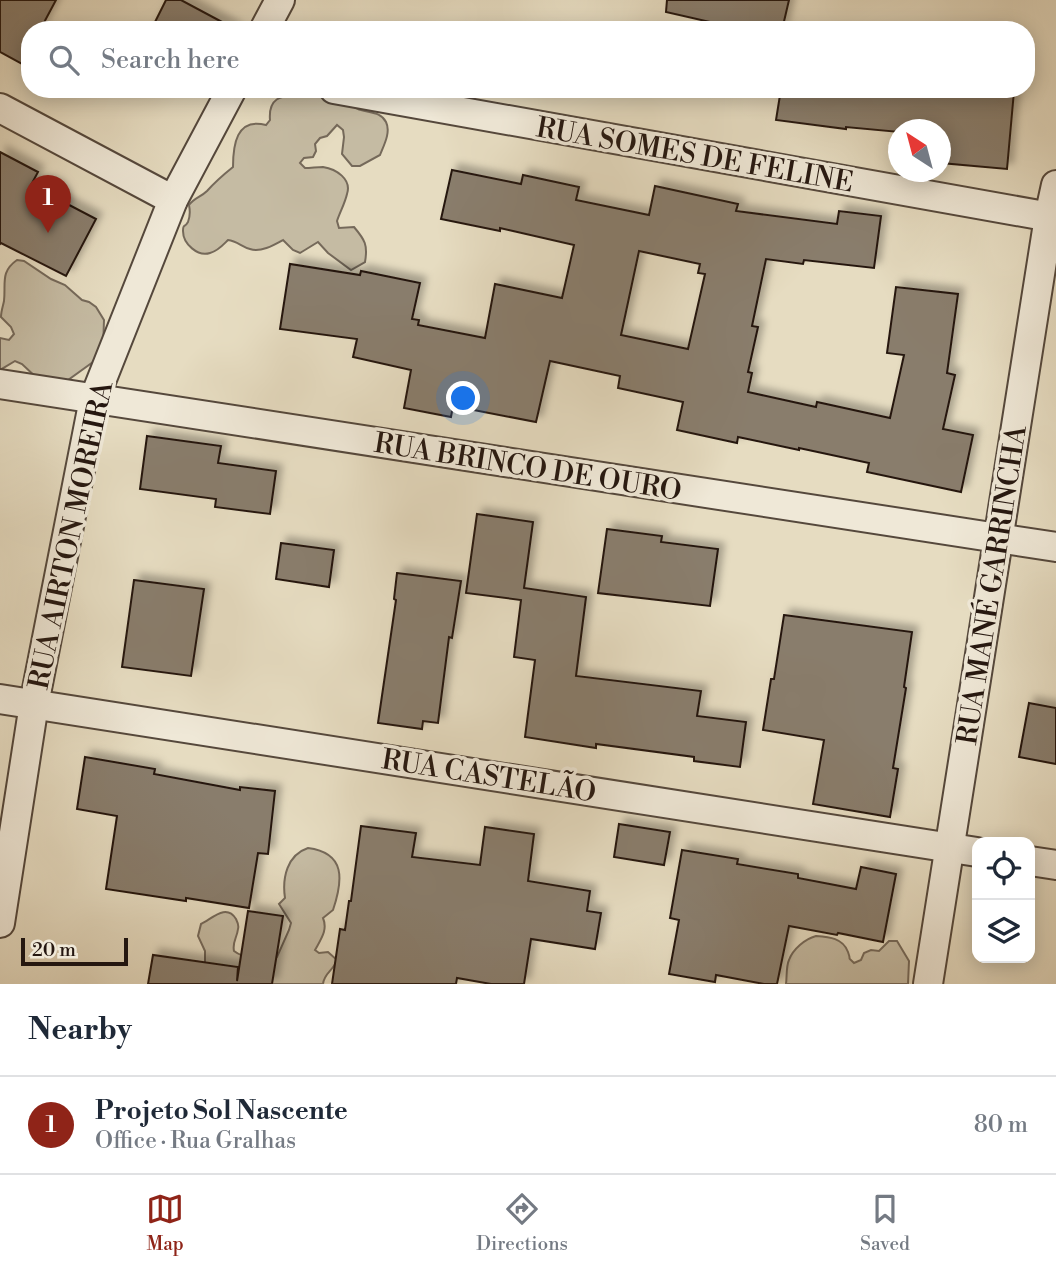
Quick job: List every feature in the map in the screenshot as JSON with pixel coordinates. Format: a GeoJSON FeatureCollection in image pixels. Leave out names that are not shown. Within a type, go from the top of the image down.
{"type":"FeatureCollection","features":[{"type":"Feature","properties":{"kind":"street"},"geometry":{"type":"LineString","coordinates":[[269,21],[280,0]]}},
{"type":"Feature","properties":{"kind":"street","name":"RUA AIRTON MOREIRA"},"geometry":{"type":"LineString","coordinates":[[0,923],[34,704],[94,399],[173,200],[227,98]]}},
{"type":"Feature","properties":{"kind":"street","name":"RUA SOMES DE FELINE"},"geometry":{"type":"LineString","coordinates":[[384,98],[1053,218]]}},
{"type":"Feature","properties":{"kind":"street"},"geometry":{"type":"LineString","coordinates":[[0,108],[173,200]]}},
{"type":"Feature","properties":{"kind":"street","name":"RUA MANÉ GARRINCHA"},"geometry":{"type":"LineString","coordinates":[[928,984],[1053,218],[1056,185]]}},
{"type":"Feature","properties":{"kind":"street","name":"RUA BRINCO DE OURO"},"geometry":{"type":"LineString","coordinates":[[0,384],[1056,547]]}},
{"type":"Feature","properties":{"kind":"street","name":"RUA CASTELÃO"},"geometry":{"type":"LineString","coordinates":[[0,699],[972,851]]}},
{"type":"Feature","properties":{"kind":"street"},"geometry":{"type":"LineString","coordinates":[[1035,862],[1056,865]]}},
{"type":"Feature","properties":{"kind":"shaded area"},"geometry":{"type":"Polygon","coordinates":[[[336,98],[378,115],[386,122],[387,134],[380,155],[360,166],[352,166],[342,154],[343,130],[337,125],[315,144],[313,157],[304,158],[300,163],[305,168],[328,168],[345,179],[348,189],[337,221],[339,228],[354,227],[366,247],[365,262],[351,270],[318,242],[300,253],[283,240],[267,248],[254,250],[228,240],[218,249],[205,254],[192,248],[184,236],[184,226],[190,214],[189,205],[233,167],[238,135],[248,125],[266,125],[270,120],[271,106],[278,99],[336,98]]]}},
{"type":"Feature","properties":{"kind":"shaded area"},"geometry":{"type":"Polygon","coordinates":[[[17,260],[24,261],[65,285],[82,300],[96,307],[104,320],[103,350],[93,362],[68,380],[52,382],[38,379],[15,361],[0,370],[0,338],[9,340],[14,334],[1,317],[5,278],[8,269],[17,260]]]}},
{"type":"Feature","properties":{"kind":"shaded area"},"geometry":{"type":"Polygon","coordinates":[[[308,848],[329,856],[335,862],[340,879],[333,910],[323,918],[324,930],[315,950],[319,953],[328,952],[337,960],[323,984],[260,984],[227,977],[205,963],[205,951],[198,936],[201,924],[223,912],[232,914],[238,924],[234,951],[254,958],[277,957],[291,923],[279,904],[285,898],[285,875],[295,856],[308,848]]]}},
{"type":"Feature","properties":{"kind":"shaded area"},"geometry":{"type":"Polygon","coordinates":[[[816,936],[839,941],[846,947],[854,963],[861,960],[864,953],[879,951],[889,941],[897,941],[909,961],[908,984],[786,984],[787,965],[793,952],[808,939],[816,936]]]}},
{"type":"Feature","properties":{"kind":"building"},"geometry":{"type":"Polygon","coordinates":[[[0,0],[56,0],[45,21],[21,21],[21,63],[0,52],[0,0]]]}},
{"type":"Feature","properties":{"kind":"building"},"geometry":{"type":"Polygon","coordinates":[[[166,0],[181,0],[220,21],[156,21],[166,0]]]}},
{"type":"Feature","properties":{"kind":"building"},"geometry":{"type":"Polygon","coordinates":[[[667,0],[789,0],[784,21],[706,21],[666,12],[667,0]]]}},
{"type":"Feature","properties":{"kind":"building"},"geometry":{"type":"Polygon","coordinates":[[[780,98],[1013,98],[1007,169],[951,164],[951,119],[888,119],[888,131],[846,129],[776,120],[780,98]]]}},
{"type":"Feature","properties":{"kind":"building"},"geometry":{"type":"Polygon","coordinates":[[[0,152],[38,172],[31,185],[96,219],[66,276],[0,244],[0,152]]]}},
{"type":"Feature","properties":{"kind":"building"},"geometry":{"type":"Polygon","coordinates":[[[452,170],[521,184],[523,175],[579,187],[576,200],[649,215],[655,186],[738,204],[736,211],[837,224],[839,211],[881,216],[874,268],[804,260],[803,264],[766,259],[752,326],[758,327],[748,372],[752,373],[748,392],[816,407],[817,402],[890,418],[904,355],[887,353],[896,287],[958,294],[947,373],[955,375],[943,429],[973,435],[961,492],[867,472],[869,463],[738,437],[737,443],[677,430],[683,402],[618,388],[620,376],[550,361],[536,422],[453,406],[451,417],[404,408],[411,370],[353,357],[357,339],[280,329],[290,264],[360,275],[361,271],[420,283],[412,319],[419,320],[418,325],[485,338],[495,284],[562,298],[574,245],[500,228],[500,231],[441,219],[452,170]],[[639,251],[621,335],[688,349],[705,274],[698,273],[700,264],[639,251]]]}},
{"type":"Feature","properties":{"kind":"building"},"geometry":{"type":"Polygon","coordinates":[[[147,436],[221,446],[218,463],[276,471],[270,514],[215,507],[216,499],[140,489],[147,436]]]}},
{"type":"Feature","properties":{"kind":"building"},"geometry":{"type":"Polygon","coordinates":[[[477,514],[533,522],[524,588],[586,597],[576,676],[701,691],[697,716],[746,722],[740,767],[694,761],[694,757],[596,744],[596,748],[525,737],[535,660],[514,657],[521,600],[466,593],[477,514]]]}},
{"type":"Feature","properties":{"kind":"building"},"geometry":{"type":"Polygon","coordinates":[[[607,529],[662,536],[661,542],[718,549],[710,606],[598,593],[607,529]]]}},
{"type":"Feature","properties":{"kind":"building"},"geometry":{"type":"Polygon","coordinates":[[[281,543],[334,550],[329,587],[276,579],[281,543]]]}},
{"type":"Feature","properties":{"kind":"building"},"geometry":{"type":"Polygon","coordinates":[[[397,573],[461,581],[452,638],[449,637],[438,723],[423,721],[422,729],[378,723],[396,600],[397,573]]]}},
{"type":"Feature","properties":{"kind":"building"},"geometry":{"type":"Polygon","coordinates":[[[134,580],[204,589],[191,676],[122,667],[134,580]]]}},
{"type":"Feature","properties":{"kind":"building"},"geometry":{"type":"Polygon","coordinates":[[[784,615],[912,632],[893,768],[898,769],[890,817],[813,804],[824,740],[763,730],[784,615]]]}},
{"type":"Feature","properties":{"kind":"building"},"geometry":{"type":"Polygon","coordinates":[[[1029,703],[1056,708],[1056,764],[1019,757],[1029,703]]]}},
{"type":"Feature","properties":{"kind":"building"},"geometry":{"type":"Polygon","coordinates":[[[85,757],[155,769],[154,774],[240,790],[240,787],[275,791],[268,854],[258,853],[249,908],[106,889],[117,816],[77,809],[85,757]]]}},
{"type":"Feature","properties":{"kind":"building"},"geometry":{"type":"Polygon","coordinates":[[[619,824],[670,832],[664,865],[614,857],[619,824]]]}},
{"type":"Feature","properties":{"kind":"building"},"geometry":{"type":"Polygon","coordinates":[[[361,826],[416,833],[412,857],[480,865],[485,827],[534,834],[528,881],[590,891],[587,911],[601,913],[595,949],[531,939],[524,984],[491,984],[457,978],[456,984],[332,984],[340,929],[345,930],[351,901],[361,826]]]}},
{"type":"Feature","properties":{"kind":"building"},"geometry":{"type":"Polygon","coordinates":[[[682,850],[738,859],[737,864],[798,874],[798,878],[856,889],[861,867],[896,874],[883,942],[789,926],[777,984],[716,975],[715,982],[669,974],[679,920],[670,918],[682,850]]]}},
{"type":"Feature","properties":{"kind":"building"},"geometry":{"type":"Polygon","coordinates":[[[248,911],[283,916],[272,984],[148,984],[153,955],[238,967],[237,981],[248,911]]]}},
{"type":"Feature","properties":{"kind":"place","name":"Projeto Sol Nascente"},"geometry":{"type":"Point","coordinates":[48,233]}}]}
